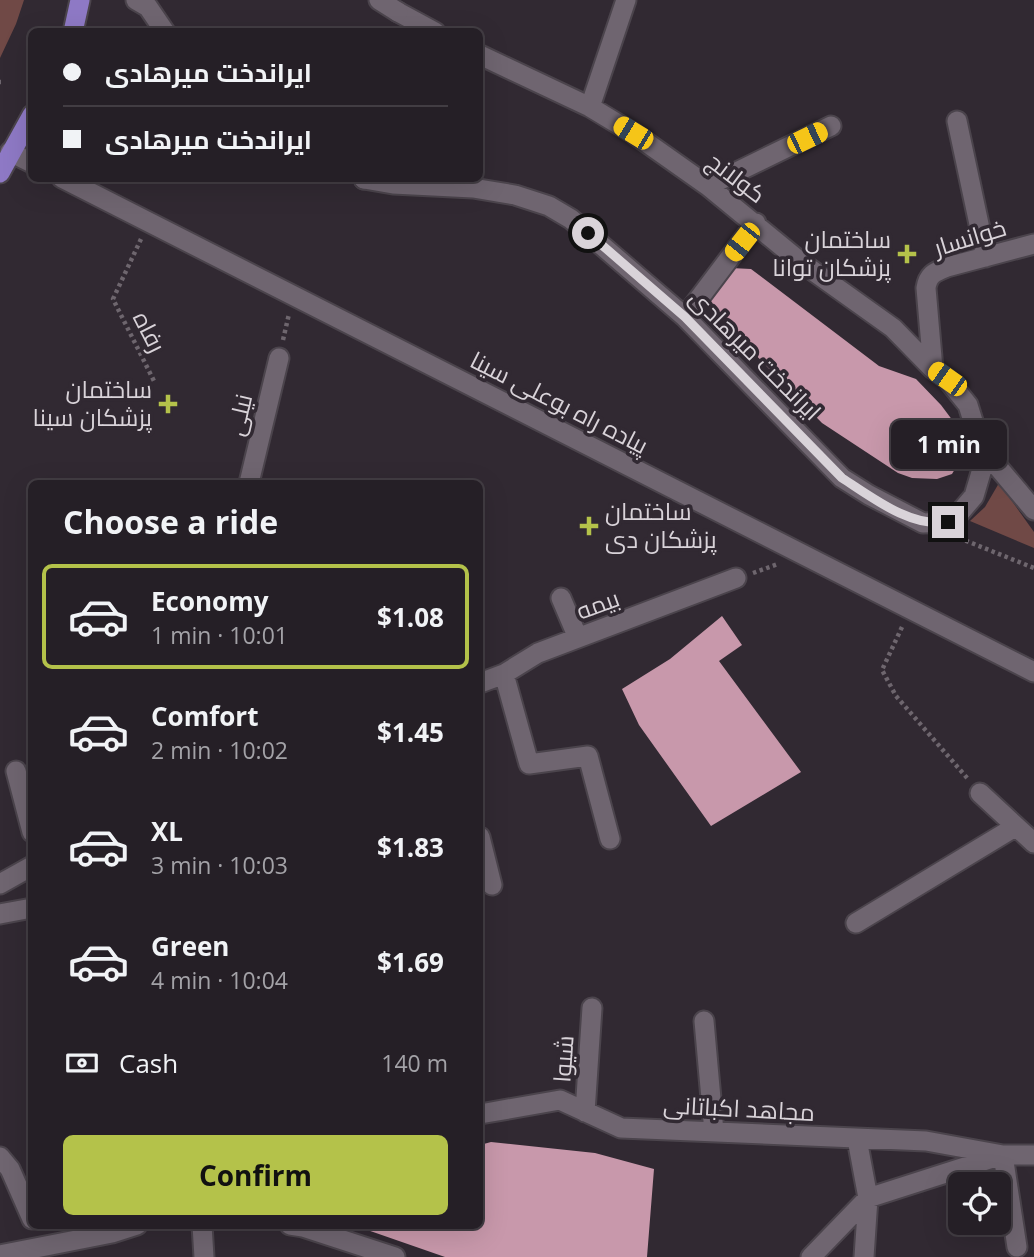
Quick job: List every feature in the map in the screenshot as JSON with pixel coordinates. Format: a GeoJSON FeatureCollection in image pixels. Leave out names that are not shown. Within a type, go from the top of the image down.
{"type":"FeatureCollection","features":[{"type":"Feature","properties":{"kind":"main road"},"geometry":{"type":"LineString","coordinates":[[74,28],[80,0]]}},
{"type":"Feature","properties":{"kind":"main road"},"geometry":{"type":"LineString","coordinates":[[0,173],[28,122]]}},
{"type":"Feature","properties":{"kind":"street"},"geometry":{"type":"LineString","coordinates":[[136,0],[148,7],[163,28]]}},
{"type":"Feature","properties":{"kind":"street"},"geometry":{"type":"LineString","coordinates":[[379,0],[428,28]]}},
{"type":"Feature","properties":{"kind":"street"},"geometry":{"type":"LineString","coordinates":[[590,107],[626,0]]}},
{"type":"Feature","properties":{"kind":"street","name":"کولانج"},"geometry":{"type":"LineString","coordinates":[[483,56],[590,107],[633,133],[708,186],[802,263],[893,328],[933,369],[947,379],[968,405]]}},
{"type":"Feature","properties":{"kind":"street"},"geometry":{"type":"LineString","coordinates":[[957,121],[986,257]]}},
{"type":"Feature","properties":{"kind":"street"},"geometry":{"type":"LineString","coordinates":[[708,186],[831,126]]}},
{"type":"Feature","properties":{"kind":"street"},"geometry":{"type":"LineString","coordinates":[[10,152],[28,161]]}},
{"type":"Feature","properties":{"kind":"street","name":"پیاده راه بوعلی سینا"},"geometry":{"type":"LineString","coordinates":[[70,182],[1034,672]]}},
{"type":"Feature","properties":{"kind":"street","name":"ایراندخت میرهادی"},"geometry":{"type":"LineString","coordinates":[[383,182],[473,188],[515,195],[549,205],[571,219],[685,317],[842,478],[922,523],[948,522],[957,516],[974,496],[982,469],[981,447],[968,405]]}},
{"type":"Feature","properties":{"kind":"street"},"geometry":{"type":"LineString","coordinates":[[685,317],[756,223]]}},
{"type":"Feature","properties":{"kind":"street","name":"خوانسار"},"geometry":{"type":"LineString","coordinates":[[933,369],[926,288],[928,279],[934,272],[947,267],[1034,244]]}},
{"type":"Feature","properties":{"kind":"street","name":"نیلی"},"geometry":{"type":"LineString","coordinates":[[250,480],[279,358]]}},
{"type":"Feature","properties":{"kind":"street"},"geometry":{"type":"LineString","coordinates":[[981,447],[1034,510]]}},
{"type":"Feature","properties":{"kind":"street","name":"بیمه"},"geometry":{"type":"LineString","coordinates":[[483,681],[504,674],[538,653],[736,579]]}},
{"type":"Feature","properties":{"kind":"street"},"geometry":{"type":"LineString","coordinates":[[561,598],[578,638]]}},
{"type":"Feature","properties":{"kind":"street"},"geometry":{"type":"LineString","coordinates":[[504,674],[529,764],[588,755],[610,839]]}},
{"type":"Feature","properties":{"kind":"street"},"geometry":{"type":"LineString","coordinates":[[16,771],[28,817]]}},
{"type":"Feature","properties":{"kind":"street"},"geometry":{"type":"LineString","coordinates":[[981,793],[1034,843]]}},
{"type":"Feature","properties":{"kind":"street"},"geometry":{"type":"LineString","coordinates":[[856,923],[1015,827]]}},
{"type":"Feature","properties":{"kind":"street"},"geometry":{"type":"LineString","coordinates":[[483,849],[492,885]]}},
{"type":"Feature","properties":{"kind":"street"},"geometry":{"type":"LineString","coordinates":[[0,884],[28,868]]}},
{"type":"Feature","properties":{"kind":"street"},"geometry":{"type":"LineString","coordinates":[[0,915],[28,909]]}},
{"type":"Feature","properties":{"kind":"street","name":"شیوا"},"geometry":{"type":"LineString","coordinates":[[585,1112],[592,1008]]}},
{"type":"Feature","properties":{"kind":"street"},"geometry":{"type":"LineString","coordinates":[[704,1021],[714,1132]]}},
{"type":"Feature","properties":{"kind":"street","name":"مجاهد اکباتانی"},"geometry":{"type":"LineString","coordinates":[[483,1113],[559,1100],[621,1128],[926,1141],[1003,1155]]}},
{"type":"Feature","properties":{"kind":"street"},"geometry":{"type":"LineString","coordinates":[[857,1139],[868,1198],[864,1257]]}},
{"type":"Feature","properties":{"kind":"street"},"geometry":{"type":"LineString","coordinates":[[1003,1155],[1017,1247]]}},
{"type":"Feature","properties":{"kind":"street"},"geometry":{"type":"LineString","coordinates":[[811,1257],[868,1198],[1003,1155],[1034,1155]]}},
{"type":"Feature","properties":{"kind":"street"},"geometry":{"type":"LineString","coordinates":[[5,1163],[28,1175]]}},
{"type":"Feature","properties":{"kind":"street"},"geometry":{"type":"LineString","coordinates":[[5,1163],[28,1211]]}},
{"type":"Feature","properties":{"kind":"street"},"geometry":{"type":"LineString","coordinates":[[36,1229],[45,1252]]}},
{"type":"Feature","properties":{"kind":"street"},"geometry":{"type":"LineString","coordinates":[[0,1255],[45,1252],[124,1229]]}},
{"type":"Feature","properties":{"kind":"street"},"geometry":{"type":"LineString","coordinates":[[202,1229],[204,1257]]}},
{"type":"Feature","properties":{"kind":"street"},"geometry":{"type":"LineString","coordinates":[[309,1229],[395,1257]]}},
{"type":"Feature","properties":{"kind":"path","name":"رفاه"},"geometry":{"type":"LineString","coordinates":[[149,222],[113,299],[154,381]]}},
{"type":"Feature","properties":{"kind":"path"},"geometry":{"type":"LineString","coordinates":[[279,358],[293,296]]}},
{"type":"Feature","properties":{"kind":"path"},"geometry":{"type":"LineString","coordinates":[[956,537],[1034,568]]}},
{"type":"Feature","properties":{"kind":"path"},"geometry":{"type":"LineString","coordinates":[[736,579],[805,556]]}},
{"type":"Feature","properties":{"kind":"path"},"geometry":{"type":"LineString","coordinates":[[911,609],[882,670],[896,696],[981,793]]}},
{"type":"Feature","properties":{"kind":"shaded area"},"geometry":{"type":"Polygon","coordinates":[[[0,0],[24,0],[0,58],[0,0]]]}},
{"type":"Feature","properties":{"kind":"shaded area"},"geometry":{"type":"Polygon","coordinates":[[[999,483],[1034,532],[1034,548],[970,521],[985,507],[999,483]]]}},
{"type":"Feature","properties":{"kind":"building"},"geometry":{"type":"Polygon","coordinates":[[[731,268],[751,269],[879,366],[916,379],[941,405],[965,437],[965,452],[952,474],[937,479],[912,478],[898,473],[822,423],[706,304],[731,268]]]}},
{"type":"Feature","properties":{"kind":"building"},"geometry":{"type":"Polygon","coordinates":[[[722,616],[742,645],[719,661],[801,772],[711,826],[639,725],[622,689],[670,659],[722,616]]]}},
{"type":"Feature","properties":{"kind":"building"},"geometry":{"type":"Polygon","coordinates":[[[491,1142],[595,1153],[654,1169],[647,1257],[445,1257],[364,1229],[483,1229],[483,1144],[491,1142]]]}},
{"type":"Feature","properties":{"kind":"place","name":"ساختمان پزشکان توانا"},"geometry":{"type":"Point","coordinates":[907,254]}},
{"type":"Feature","properties":{"kind":"place","name":"ساختمان پزشکان سینا"},"geometry":{"type":"Point","coordinates":[168,404]}},
{"type":"Feature","properties":{"kind":"place","name":"ساختمان پزشکان دی"},"geometry":{"type":"Point","coordinates":[589,526]}},
{"type":"Feature","properties":{"kind":"route"},"geometry":{"type":"LineString","coordinates":[[588,233],[685,317],[842,478],[922,523],[948,522]]}}]}
